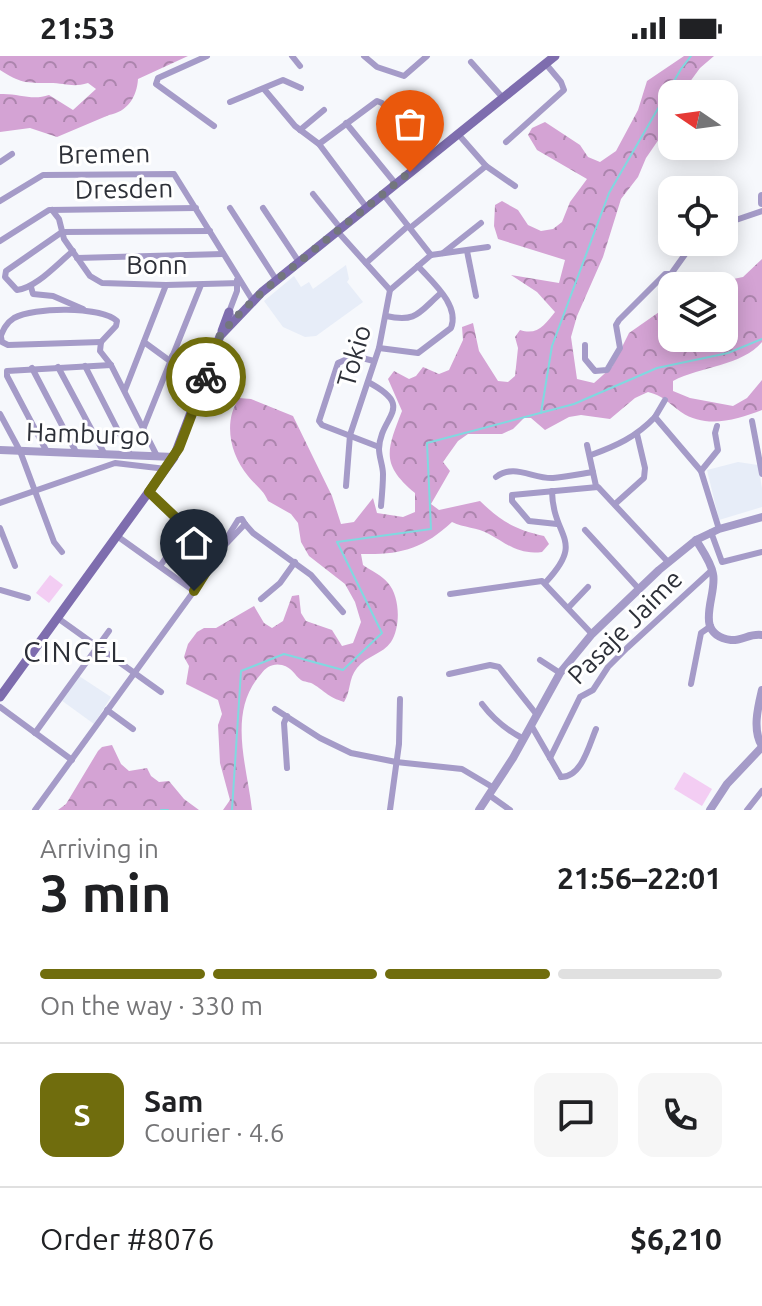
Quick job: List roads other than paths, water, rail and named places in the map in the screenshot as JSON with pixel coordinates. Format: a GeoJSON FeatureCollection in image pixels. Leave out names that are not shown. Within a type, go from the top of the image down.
{"type":"FeatureCollection","features":[{"type":"Feature","properties":{"kind":"main road"},"geometry":{"type":"LineString","coordinates":[[0,697],[174,457],[231,315],[250,296],[277,281],[555,56]]}},
{"type":"Feature","properties":{"kind":"street"},"geometry":{"type":"LineString","coordinates":[[207,56],[158,78],[156,84],[214,126]]}},
{"type":"Feature","properties":{"kind":"street"},"geometry":{"type":"LineString","coordinates":[[292,56],[300,66]]}},
{"type":"Feature","properties":{"kind":"street"},"geometry":{"type":"LineString","coordinates":[[364,56],[377,67],[404,76],[427,56]]}},
{"type":"Feature","properties":{"kind":"street"},"geometry":{"type":"LineString","coordinates":[[471,62],[503,98]]}},
{"type":"Feature","properties":{"kind":"street"},"geometry":{"type":"LineString","coordinates":[[506,142],[564,90],[545,63]]}},
{"type":"Feature","properties":{"kind":"street"},"geometry":{"type":"LineString","coordinates":[[230,102],[287,80],[301,88]]}},
{"type":"Feature","properties":{"kind":"street"},"geometry":{"type":"LineString","coordinates":[[264,89],[300,130],[319,144],[367,208]]}},
{"type":"Feature","properties":{"kind":"street"},"geometry":{"type":"LineString","coordinates":[[319,144],[377,101],[382,103],[425,160]]}},
{"type":"Feature","properties":{"kind":"street"},"geometry":{"type":"LineString","coordinates":[[300,130],[324,110]]}},
{"type":"Feature","properties":{"kind":"street"},"geometry":{"type":"LineString","coordinates":[[346,123],[395,183]]}},
{"type":"Feature","properties":{"kind":"street"},"geometry":{"type":"LineString","coordinates":[[458,134],[486,166],[515,186]]}},
{"type":"Feature","properties":{"kind":"street"},"geometry":{"type":"LineString","coordinates":[[0,162],[12,154]]}},
{"type":"Feature","properties":{"kind":"street"},"geometry":{"type":"LineString","coordinates":[[366,263],[486,166]]}},
{"type":"Feature","properties":{"kind":"street","name":"Bremen"},"geometry":{"type":"LineString","coordinates":[[1,201],[43,175],[171,173],[177,176],[196,208]]}},
{"type":"Feature","properties":{"kind":"street"},"geometry":{"type":"LineString","coordinates":[[313,194],[390,290],[431,255],[488,247]]}},
{"type":"Feature","properties":{"kind":"street"},"geometry":{"type":"LineString","coordinates":[[383,194],[431,255]]}},
{"type":"Feature","properties":{"kind":"street"},"geometry":{"type":"LineString","coordinates":[[762,196],[762,203]]}},
{"type":"Feature","properties":{"kind":"street"},"geometry":{"type":"LineString","coordinates":[[196,208],[250,296]]}},
{"type":"Feature","properties":{"kind":"street","name":"Dresden"},"geometry":{"type":"LineString","coordinates":[[52,210],[196,208]]}},
{"type":"Feature","properties":{"kind":"street"},"geometry":{"type":"LineString","coordinates":[[230,208],[277,281]]}},
{"type":"Feature","properties":{"kind":"street"},"geometry":{"type":"LineString","coordinates":[[263,208],[299,262]]}},
{"type":"Feature","properties":{"kind":"street"},"geometry":{"type":"LineString","coordinates":[[61,209],[62,229]]}},
{"type":"Feature","properties":{"kind":"street"},"geometry":{"type":"LineString","coordinates":[[0,241],[44,211],[52,210]]}},
{"type":"Feature","properties":{"kind":"street","name":"Bonn"},"geometry":{"type":"LineString","coordinates":[[52,210],[90,276],[102,283],[201,285],[238,281]]}},
{"type":"Feature","properties":{"kind":"street"},"geometry":{"type":"LineString","coordinates":[[738,219],[762,211]]}},
{"type":"Feature","properties":{"kind":"street"},"geometry":{"type":"LineString","coordinates":[[443,253],[481,223]]}},
{"type":"Feature","properties":{"kind":"street"},"geometry":{"type":"LineString","coordinates":[[210,231],[62,229],[4,274],[17,290],[31,287],[75,254],[223,254]]}},
{"type":"Feature","properties":{"kind":"street"},"geometry":{"type":"LineString","coordinates":[[467,251],[476,296]]}},
{"type":"Feature","properties":{"kind":"street"},"geometry":{"type":"LineString","coordinates":[[585,345],[585,359],[595,371],[607,370],[620,348],[616,325],[619,320],[665,274],[671,274],[684,256]]}},
{"type":"Feature","properties":{"kind":"street"},"geometry":{"type":"LineString","coordinates":[[379,348],[418,353],[451,328],[454,322],[451,306],[418,266]]}},
{"type":"Feature","properties":{"kind":"street"},"geometry":{"type":"LineString","coordinates":[[231,315],[238,281]]}},
{"type":"Feature","properties":{"kind":"street"},"geometry":{"type":"LineString","coordinates":[[124,390],[166,285]]}},
{"type":"Feature","properties":{"kind":"street"},"geometry":{"type":"LineString","coordinates":[[144,427],[201,285]]}},
{"type":"Feature","properties":{"kind":"street"},"geometry":{"type":"LineString","coordinates":[[31,287],[33,294],[53,296],[85,311]]}},
{"type":"Feature","properties":{"kind":"street","name":"Tokio"},"geometry":{"type":"LineString","coordinates":[[346,486],[350,435],[379,348],[390,290]]}},
{"type":"Feature","properties":{"kind":"street"},"geometry":{"type":"LineString","coordinates":[[237,291],[250,296]]}},
{"type":"Feature","properties":{"kind":"street"},"geometry":{"type":"LineString","coordinates":[[386,316],[404,320],[412,318],[441,293]]}},
{"type":"Feature","properties":{"kind":"street"},"geometry":{"type":"LineString","coordinates":[[101,342],[8,345],[0,338],[5,326],[16,317],[34,313],[85,311],[105,314],[117,321],[101,342],[100,351],[111,365],[157,456]]}},
{"type":"Feature","properties":{"kind":"street"},"geometry":{"type":"LineString","coordinates":[[144,342],[205,382]]}},
{"type":"Feature","properties":{"kind":"street"},"geometry":{"type":"LineString","coordinates":[[374,361],[356,356],[340,362],[319,422],[379,447]]}},
{"type":"Feature","properties":{"kind":"street"},"geometry":{"type":"LineString","coordinates":[[47,452],[5,369],[111,365]]}},
{"type":"Feature","properties":{"kind":"street"},"geometry":{"type":"LineString","coordinates":[[85,366],[130,454]]}},
{"type":"Feature","properties":{"kind":"street"},"geometry":{"type":"LineString","coordinates":[[58,367],[104,453]]}},
{"type":"Feature","properties":{"kind":"street"},"geometry":{"type":"LineString","coordinates":[[32,368],[76,452]]}},
{"type":"Feature","properties":{"kind":"street"},"geometry":{"type":"LineString","coordinates":[[368,382],[392,399],[394,411],[379,447],[383,473],[381,506]]}},
{"type":"Feature","properties":{"kind":"street"},"geometry":{"type":"LineString","coordinates":[[591,455],[621,445],[637,434],[655,417],[665,400]]}},
{"type":"Feature","properties":{"kind":"street"},"geometry":{"type":"LineString","coordinates":[[0,414],[20,451],[54,542],[62,552]]}},
{"type":"Feature","properties":{"kind":"street"},"geometry":{"type":"LineString","coordinates":[[655,417],[701,471],[722,562],[762,552]]}},
{"type":"Feature","properties":{"kind":"street"},"geometry":{"type":"LineString","coordinates":[[752,421],[762,474]]}},
{"type":"Feature","properties":{"kind":"street"},"geometry":{"type":"LineString","coordinates":[[701,471],[718,450],[717,426]]}},
{"type":"Feature","properties":{"kind":"street"},"geometry":{"type":"LineString","coordinates":[[615,504],[644,478],[645,468],[637,434]]}},
{"type":"Feature","properties":{"kind":"street"},"geometry":{"type":"LineString","coordinates":[[587,445],[596,486],[668,562]]}},
{"type":"Feature","properties":{"kind":"street","name":"Hamburgo"},"geometry":{"type":"LineString","coordinates":[[0,450],[174,457]]}},
{"type":"Feature","properties":{"kind":"street"},"geometry":{"type":"LineString","coordinates":[[0,503],[115,463],[166,469]]}},
{"type":"Feature","properties":{"kind":"street"},"geometry":{"type":"LineString","coordinates":[[496,477],[500,473],[517,471],[552,478],[593,472]]}},
{"type":"Feature","properties":{"kind":"street"},"geometry":{"type":"LineString","coordinates":[[557,524],[529,521],[512,501],[513,494],[596,486]]}},
{"type":"Feature","properties":{"kind":"street"},"geometry":{"type":"LineString","coordinates":[[546,582],[561,567],[568,550],[553,510],[552,491]]}},
{"type":"Feature","properties":{"kind":"street"},"geometry":{"type":"LineString","coordinates":[[149,492],[216,556]]}},
{"type":"Feature","properties":{"kind":"street"},"geometry":{"type":"LineString","coordinates":[[479,810],[524,739],[560,673],[592,634],[668,562],[696,540],[762,517]]}},
{"type":"Feature","properties":{"kind":"street"},"geometry":{"type":"LineString","coordinates":[[35,810],[194,591],[238,520],[242,519],[253,533],[311,575],[343,612]]}},
{"type":"Feature","properties":{"kind":"street"},"geometry":{"type":"LineString","coordinates":[[0,528],[15,566]]}},
{"type":"Feature","properties":{"kind":"street"},"geometry":{"type":"LineString","coordinates":[[160,566],[187,529]]}},
{"type":"Feature","properties":{"kind":"street"},"geometry":{"type":"LineString","coordinates":[[585,530],[639,589]]}},
{"type":"Feature","properties":{"kind":"street"},"geometry":{"type":"LineString","coordinates":[[117,536],[194,591]]}},
{"type":"Feature","properties":{"kind":"street"},"geometry":{"type":"LineString","coordinates":[[696,540],[712,570],[713,585],[707,613],[711,626],[729,639],[762,633]]}},
{"type":"Feature","properties":{"kind":"street"},"geometry":{"type":"LineString","coordinates":[[261,599],[280,583],[295,562]]}},
{"type":"Feature","properties":{"kind":"street","name":"Pasaje Jaime"},"geometry":{"type":"LineString","coordinates":[[550,758],[580,697],[593,690],[617,658],[712,570]]}},
{"type":"Feature","properties":{"kind":"street"},"geometry":{"type":"LineString","coordinates":[[450,594],[546,582],[592,634]]}},
{"type":"Feature","properties":{"kind":"street"},"geometry":{"type":"LineString","coordinates":[[569,607],[588,587]]}},
{"type":"Feature","properties":{"kind":"street"},"geometry":{"type":"LineString","coordinates":[[0,592],[28,598]]}},
{"type":"Feature","properties":{"kind":"street"},"geometry":{"type":"LineString","coordinates":[[59,619],[161,692]]}},
{"type":"Feature","properties":{"kind":"street"},"geometry":{"type":"LineString","coordinates":[[691,684],[701,633],[711,626]]}},
{"type":"Feature","properties":{"kind":"street"},"geometry":{"type":"LineString","coordinates":[[35,733],[109,631]]}},
{"type":"Feature","properties":{"kind":"street"},"geometry":{"type":"LineString","coordinates":[[540,660],[560,673]]}},
{"type":"Feature","properties":{"kind":"street"},"geometry":{"type":"LineString","coordinates":[[449,674],[490,665],[499,667],[537,715]]}},
{"type":"Feature","properties":{"kind":"street"},"geometry":{"type":"LineString","coordinates":[[710,810],[727,784],[762,746],[757,727],[762,690]]}},
{"type":"Feature","properties":{"kind":"street"},"geometry":{"type":"LineString","coordinates":[[397,810],[390,810],[400,699]]}},
{"type":"Feature","properties":{"kind":"street"},"geometry":{"type":"LineString","coordinates":[[482,704],[493,719],[524,739]]}},
{"type":"Feature","properties":{"kind":"street"},"geometry":{"type":"LineString","coordinates":[[0,707],[72,760]]}},
{"type":"Feature","properties":{"kind":"street"},"geometry":{"type":"LineString","coordinates":[[275,709],[335,747],[351,753],[396,762],[462,769],[492,791],[510,810]]}},
{"type":"Feature","properties":{"kind":"street"},"geometry":{"type":"LineString","coordinates":[[107,710],[133,729]]}},
{"type":"Feature","properties":{"kind":"street"},"geometry":{"type":"LineString","coordinates":[[287,716],[284,723],[287,768]]}},
{"type":"Feature","properties":{"kind":"street"},"geometry":{"type":"LineString","coordinates":[[531,725],[562,779],[576,772],[596,729]]}},
{"type":"Feature","properties":{"kind":"street"},"geometry":{"type":"LineString","coordinates":[[747,810],[762,791]]}},
{"type":"Feature","properties":{"kind":"waterway"},"geometry":{"type":"LineString","coordinates":[[541,413],[552,346],[609,193],[691,56]]}},
{"type":"Feature","properties":{"kind":"waterway"},"geometry":{"type":"LineString","coordinates":[[232,810],[241,671],[284,654],[343,670],[382,633],[337,542],[431,529],[427,443],[574,404],[657,368],[728,353],[762,339]]}},
{"type":"Feature","properties":{"kind":"waterway"},"geometry":{"type":"LineString","coordinates":[[161,810],[168,810]]}},
{"type":"Feature","properties":{"kind":"district","name":"CINCEL"},"geometry":{"type":"Point","coordinates":[75,652]}}]}
